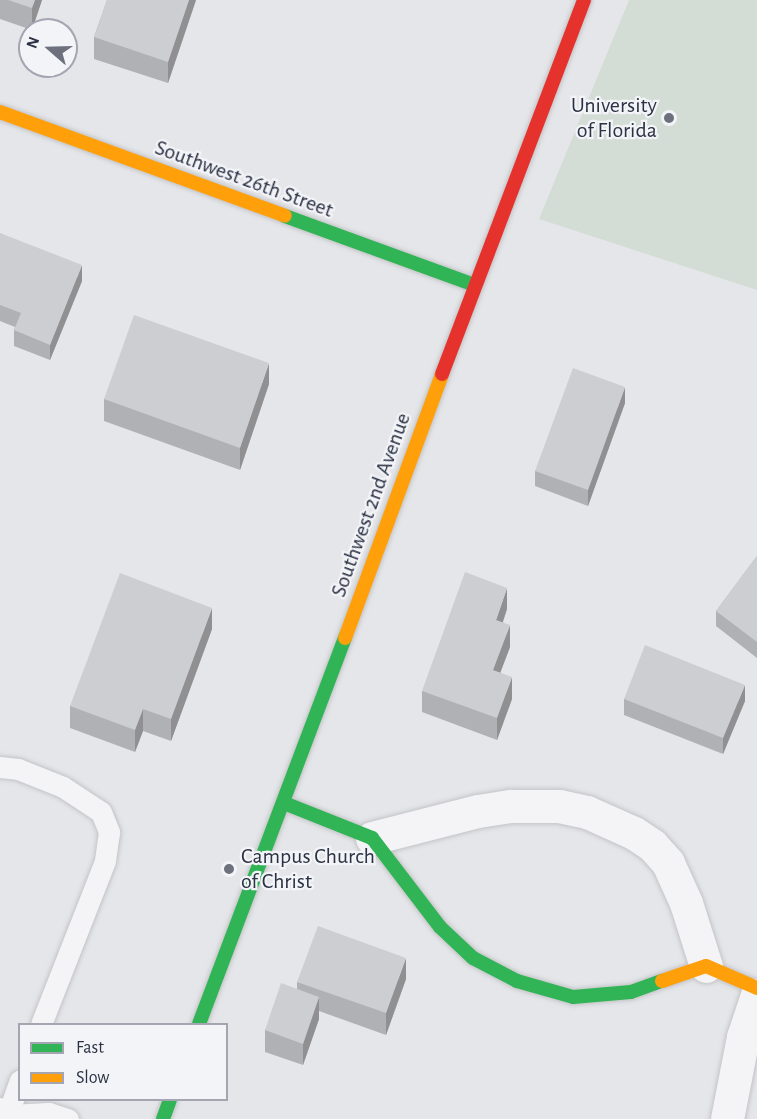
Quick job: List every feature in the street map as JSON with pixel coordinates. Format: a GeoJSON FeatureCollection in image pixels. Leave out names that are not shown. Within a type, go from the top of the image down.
{"type":"FeatureCollection","features":[{"type":"Feature","properties":{"kind":"main road","name":"Southwest 2nd Avenue"},"geometry":{"type":"LineString","coordinates":[[199,1023],[584,0]]}},
{"type":"Feature","properties":{"kind":"main road","name":"Southwest 26th Street"},"geometry":{"type":"LineString","coordinates":[[0,112],[475,285]]}},
{"type":"Feature","properties":{"kind":"main road"},"geometry":{"type":"LineString","coordinates":[[284,803],[372,838],[452,939],[473,958],[517,981],[573,997],[602,995],[631,992],[706,966],[757,988]]}},
{"type":"Feature","properties":{"kind":"street"},"geometry":{"type":"LineString","coordinates":[[372,838],[478,811],[511,806],[559,807],[595,816],[634,833],[652,845],[668,863],[686,903],[706,966]]}},
{"type":"Feature","properties":{"kind":"street"},"geometry":{"type":"LineString","coordinates":[[727,1119],[743,1037],[757,996]]}},
{"type":"Feature","properties":{"kind":"lane"},"geometry":{"type":"LineString","coordinates":[[0,767],[18,769],[63,787],[101,812],[108,832],[105,861],[41,1023]]}},
{"type":"Feature","properties":{"kind":"lane"},"geometry":{"type":"LineString","coordinates":[[18,1085],[6,1115],[49,1113],[68,1119]]}},
{"type":"Feature","properties":{"kind":"shaded area","name":"University of Florida"},"geometry":{"type":"Polygon","coordinates":[[[629,0],[757,0],[757,290],[539,219],[629,0]]]}},
{"type":"Feature","properties":{"kind":"building"},"geometry":{"type":"Polygon","coordinates":[[[8,0],[35,0],[32,8],[8,0]]]}},
{"type":"Feature","properties":{"kind":"building"},"geometry":{"type":"Polygon","coordinates":[[[107,0],[189,0],[168,62],[94,37],[107,0]]]}},
{"type":"Feature","properties":{"kind":"building"},"geometry":{"type":"Polygon","coordinates":[[[0,233],[82,265],[50,345],[14,330],[21,313],[0,305],[0,233]]]}},
{"type":"Feature","properties":{"kind":"building"},"geometry":{"type":"Polygon","coordinates":[[[134,315],[269,363],[240,448],[104,399],[134,315]]]}},
{"type":"Feature","properties":{"kind":"building"},"geometry":{"type":"Polygon","coordinates":[[[573,368],[625,387],[588,490],[535,471],[573,368]]]}},
{"type":"Feature","properties":{"kind":"building"},"geometry":{"type":"Polygon","coordinates":[[[757,556],[757,642],[716,611],[757,556]]]}},
{"type":"Feature","properties":{"kind":"building"},"geometry":{"type":"Polygon","coordinates":[[[465,572],[507,588],[496,620],[510,625],[493,670],[512,677],[497,718],[422,691],[465,572]]]}},
{"type":"Feature","properties":{"kind":"building"},"geometry":{"type":"Polygon","coordinates":[[[120,573],[212,608],[171,719],[143,709],[135,730],[70,706],[120,573]]]}},
{"type":"Feature","properties":{"kind":"building"},"geometry":{"type":"Polygon","coordinates":[[[645,645],[745,685],[723,738],[624,699],[645,645]]]}},
{"type":"Feature","properties":{"kind":"building"},"geometry":{"type":"Polygon","coordinates":[[[318,926],[406,958],[386,1013],[297,982],[318,926]]]}},
{"type":"Feature","properties":{"kind":"building"},"geometry":{"type":"Polygon","coordinates":[[[281,983],[319,997],[303,1044],[265,1030],[281,983]]]}},
{"type":"Feature","properties":{"kind":"traffic: fast"},"geometry":{"type":"LineString","coordinates":[[285,216],[475,285]]}},
{"type":"Feature","properties":{"kind":"traffic: fast"},"geometry":{"type":"LineString","coordinates":[[199,1023],[345,638]]}},
{"type":"Feature","properties":{"kind":"traffic: fast"},"geometry":{"type":"LineString","coordinates":[[284,803],[372,838],[440,927],[473,958],[517,981],[573,997],[631,992],[662,981]]}},
{"type":"Feature","properties":{"kind":"traffic: fast"},"geometry":{"type":"LineString","coordinates":[[163,1119],[170,1101]]}},
{"type":"Feature","properties":{"kind":"traffic: slow"},"geometry":{"type":"LineString","coordinates":[[0,112],[285,216]]}},
{"type":"Feature","properties":{"kind":"traffic: slow"},"geometry":{"type":"LineString","coordinates":[[345,638],[442,374]]}},
{"type":"Feature","properties":{"kind":"traffic: slow"},"geometry":{"type":"LineString","coordinates":[[662,981],[706,966],[757,988]]}},
{"type":"Feature","properties":{"kind":"traffic: jam"},"geometry":{"type":"LineString","coordinates":[[442,374],[584,0]]}},
{"type":"Feature","properties":{"kind":"place","name":"University of Florida"},"geometry":{"type":"Point","coordinates":[669,118]}},
{"type":"Feature","properties":{"kind":"place","name":"Campus Church of Christ"},"geometry":{"type":"Point","coordinates":[229,869]}}]}
